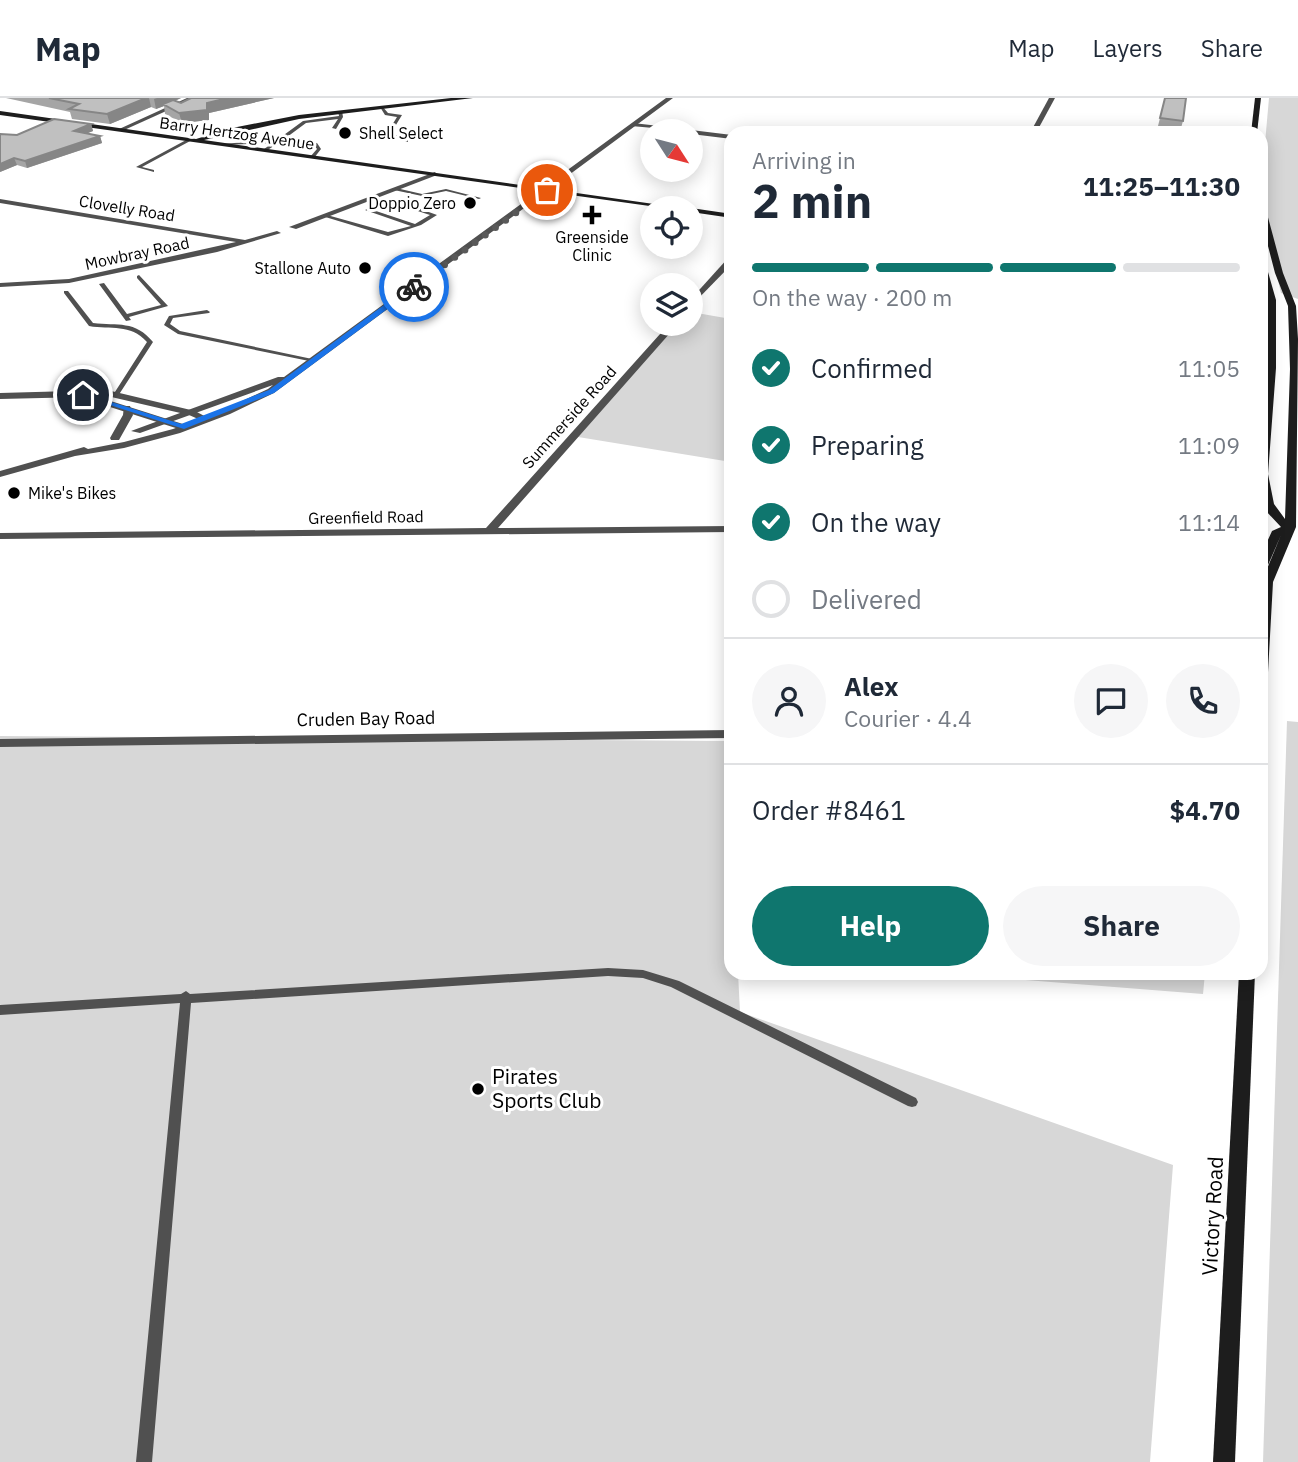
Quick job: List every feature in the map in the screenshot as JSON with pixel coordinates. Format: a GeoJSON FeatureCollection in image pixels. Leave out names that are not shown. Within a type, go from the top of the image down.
{"type":"FeatureCollection","features":[{"type":"Feature","properties":{"kind":"main road"},"geometry":{"type":"LineString","coordinates":[[192,140],[296,117],[470,98]]}},
{"type":"Feature","properties":{"kind":"main road"},"geometry":{"type":"LineString","coordinates":[[1255,126],[1258,98]]}},
{"type":"Feature","properties":{"kind":"main road","name":"Barry Hertzog Avenue"},"geometry":{"type":"LineString","coordinates":[[0,113],[640,203]]}},
{"type":"Feature","properties":{"kind":"main road"},"geometry":{"type":"LineString","coordinates":[[199,130],[246,126]]}},
{"type":"Feature","properties":{"kind":"main road"},"geometry":{"type":"LineString","coordinates":[[147,134],[190,131]]}},
{"type":"Feature","properties":{"kind":"main road"},"geometry":{"type":"LineString","coordinates":[[703,212],[724,215]]}},
{"type":"Feature","properties":{"kind":"main road"},"geometry":{"type":"LineString","coordinates":[[1268,232],[1279,273],[1295,307],[1297,366],[1294,528],[1268,570]]}},
{"type":"Feature","properties":{"kind":"main road"},"geometry":{"type":"LineString","coordinates":[[1268,299],[1295,307]]}},
{"type":"Feature","properties":{"kind":"main road"},"geometry":{"type":"LineString","coordinates":[[1268,316],[1271,368],[1268,403]]}},
{"type":"Feature","properties":{"kind":"main road"},"geometry":{"type":"LineString","coordinates":[[1268,502],[1270,512],[1278,521],[1294,528]]}},
{"type":"Feature","properties":{"kind":"main road"},"geometry":{"type":"LineString","coordinates":[[1268,551],[1276,533],[1294,528]]}},
{"type":"Feature","properties":{"kind":"main road","name":"Victory Road"},"geometry":{"type":"LineString","coordinates":[[1224,1462],[1247,980]]}},
{"type":"Feature","properties":{"kind":"street"},"geometry":{"type":"LineString","coordinates":[[77,453],[111,448],[182,427],[267,394],[670,98]]}},
{"type":"Feature","properties":{"kind":"street"},"geometry":{"type":"LineString","coordinates":[[1037,126],[1052,98]]}},
{"type":"Feature","properties":{"kind":"street"},"geometry":{"type":"LineString","coordinates":[[120,131],[169,108],[192,101]]}},
{"type":"Feature","properties":{"kind":"street"},"geometry":{"type":"LineString","coordinates":[[634,125],[640,126]]}},
{"type":"Feature","properties":{"kind":"street"},"geometry":{"type":"LineString","coordinates":[[704,134],[724,136]]}},
{"type":"Feature","properties":{"kind":"street"},"geometry":{"type":"LineString","coordinates":[[293,227],[435,174]]}},
{"type":"Feature","properties":{"kind":"street","name":"Clovelly Road"},"geometry":{"type":"LineString","coordinates":[[0,201],[250,242]]}},
{"type":"Feature","properties":{"kind":"street","name":"Mowbray Road"},"geometry":{"type":"LineString","coordinates":[[0,285],[69,281],[250,242],[277,233]]}},
{"type":"Feature","properties":{"kind":"street"},"geometry":{"type":"LineString","coordinates":[[703,291],[724,268]]}},
{"type":"Feature","properties":{"kind":"street","name":"Summerside Road"},"geometry":{"type":"LineString","coordinates":[[488,531],[663,336]]}},
{"type":"Feature","properties":{"kind":"street"},"geometry":{"type":"LineString","coordinates":[[0,474],[77,453],[192,413],[260,385],[289,377]]}},
{"type":"Feature","properties":{"kind":"street"},"geometry":{"type":"LineString","coordinates":[[0,396],[107,393],[192,413],[205,419]]}},
{"type":"Feature","properties":{"kind":"street"},"geometry":{"type":"LineString","coordinates":[[83,395],[182,427]]}},
{"type":"Feature","properties":{"kind":"street"},"geometry":{"type":"LineString","coordinates":[[115,438],[128,415],[127,408]]}},
{"type":"Feature","properties":{"kind":"street","name":"Greenfield Road"},"geometry":{"type":"LineString","coordinates":[[0,536],[724,529]]}},
{"type":"Feature","properties":{"kind":"street","name":"Cruden Bay Road"},"geometry":{"type":"LineString","coordinates":[[0,743],[724,734]]}},
{"type":"Feature","properties":{"kind":"lane"},"geometry":{"type":"LineString","coordinates":[[169,108],[180,110],[192,101]]}},
{"type":"Feature","properties":{"kind":"lane"},"geometry":{"type":"LineString","coordinates":[[382,107],[387,114],[400,117],[388,134],[407,141]]}},
{"type":"Feature","properties":{"kind":"lane"},"geometry":{"type":"LineString","coordinates":[[265,150],[305,122],[340,114]]}},
{"type":"Feature","properties":{"kind":"lane"},"geometry":{"type":"LineString","coordinates":[[334,128],[340,114]]}},
{"type":"Feature","properties":{"kind":"lane"},"geometry":{"type":"LineString","coordinates":[[296,117],[305,122]]}},
{"type":"Feature","properties":{"kind":"lane"},"geometry":{"type":"LineString","coordinates":[[315,144],[324,136]]}},
{"type":"Feature","properties":{"kind":"lane"},"geometry":{"type":"LineString","coordinates":[[152,171],[138,167],[192,140]]}},
{"type":"Feature","properties":{"kind":"lane"},"geometry":{"type":"LineString","coordinates":[[222,144],[280,141],[315,144],[319,149],[312,157]]}},
{"type":"Feature","properties":{"kind":"lane"},"geometry":{"type":"LineString","coordinates":[[396,189],[422,195],[446,190],[479,198]]}},
{"type":"Feature","properties":{"kind":"lane"},"geometry":{"type":"LineString","coordinates":[[325,216],[385,234],[414,225],[434,215],[393,201],[368,210],[414,225]]}},
{"type":"Feature","properties":{"kind":"lane"},"geometry":{"type":"LineString","coordinates":[[125,316],[166,306],[139,277]]}},
{"type":"Feature","properties":{"kind":"lane"},"geometry":{"type":"LineString","coordinates":[[102,284],[133,326],[144,333],[150,342],[116,395]]}},
{"type":"Feature","properties":{"kind":"lane"},"geometry":{"type":"LineString","coordinates":[[66,292],[91,325],[108,328],[133,326]]}},
{"type":"Feature","properties":{"kind":"lane"},"geometry":{"type":"LineString","coordinates":[[207,312],[171,317],[167,325],[178,332],[314,360]]}},
{"type":"Feature","properties":{"kind":"lane"},"geometry":{"type":"LineString","coordinates":[[0,1010],[186,996],[608,972],[643,974],[674,984],[912,1102]]}},
{"type":"Feature","properties":{"kind":"lane"},"geometry":{"type":"LineString","coordinates":[[144,1462],[186,996]]}},
{"type":"Feature","properties":{"kind":"shaded area"},"geometry":{"type":"Polygon","coordinates":[[[1269,98],[1298,98],[1298,299],[1281,293],[1268,240],[1267,126],[1269,98]]]}},
{"type":"Feature","properties":{"kind":"shaded area"},"geometry":{"type":"Polygon","coordinates":[[[703,314],[724,318],[724,461],[572,436],[667,336],[703,336],[703,314]]]}},
{"type":"Feature","properties":{"kind":"shaded area"},"geometry":{"type":"Polygon","coordinates":[[[1287,721],[1298,722],[1298,1462],[1263,1462],[1287,721]]]}},
{"type":"Feature","properties":{"kind":"shaded area","name":"Pirates Sports Club"},"geometry":{"type":"Polygon","coordinates":[[[0,736],[724,741],[724,980],[738,980],[740,1012],[1173,1165],[1150,1462],[0,1462],[0,736]]]}},
{"type":"Feature","properties":{"kind":"shaded area"},"geometry":{"type":"Polygon","coordinates":[[[1026,980],[1204,980],[1203,994],[1026,980]]]}},
{"type":"Feature","properties":{"kind":"building"},"geometry":{"type":"Polygon","coordinates":[[[49,98],[146,98],[107,114],[69,109],[79,104],[49,98]]]}},
{"type":"Feature","properties":{"kind":"building"},"geometry":{"type":"Polygon","coordinates":[[[191,98],[228,98],[207,103],[207,110],[179,113],[163,104],[173,100],[181,103],[191,98]]]}},
{"type":"Feature","properties":{"kind":"building"},"geometry":{"type":"Polygon","coordinates":[[[1165,98],[1186,98],[1183,121],[1160,118],[1165,98]]]}},
{"type":"Feature","properties":{"kind":"building"},"geometry":{"type":"Polygon","coordinates":[[[54,119],[91,124],[74,131],[100,136],[25,161],[14,158],[0,164],[0,134],[17,135],[54,119]]]}},
{"type":"Feature","properties":{"kind":"way so far"},"geometry":{"type":"LineString","coordinates":[[414,287],[547,190]]}},
{"type":"Feature","properties":{"kind":"place","name":"Shell Select"},"geometry":{"type":"Point","coordinates":[345,133]}},
{"type":"Feature","properties":{"kind":"place","name":"Doppio Zero"},"geometry":{"type":"Point","coordinates":[470,203]}},
{"type":"Feature","properties":{"kind":"place","name":"Greenside Clinic"},"geometry":{"type":"Point","coordinates":[592,215]}},
{"type":"Feature","properties":{"kind":"place","name":"Stallone Auto"},"geometry":{"type":"Point","coordinates":[365,268]}},
{"type":"Feature","properties":{"kind":"place","name":"Mike's Bikes"},"geometry":{"type":"Point","coordinates":[14,493]}},
{"type":"Feature","properties":{"kind":"place","name":"Pirates Sports Club"},"geometry":{"type":"Point","coordinates":[478,1089]}},
{"type":"Feature","properties":{"kind":"route"},"geometry":{"type":"LineString","coordinates":[[83,395],[182,427],[232,409],[276,388],[414,287]]}}]}
